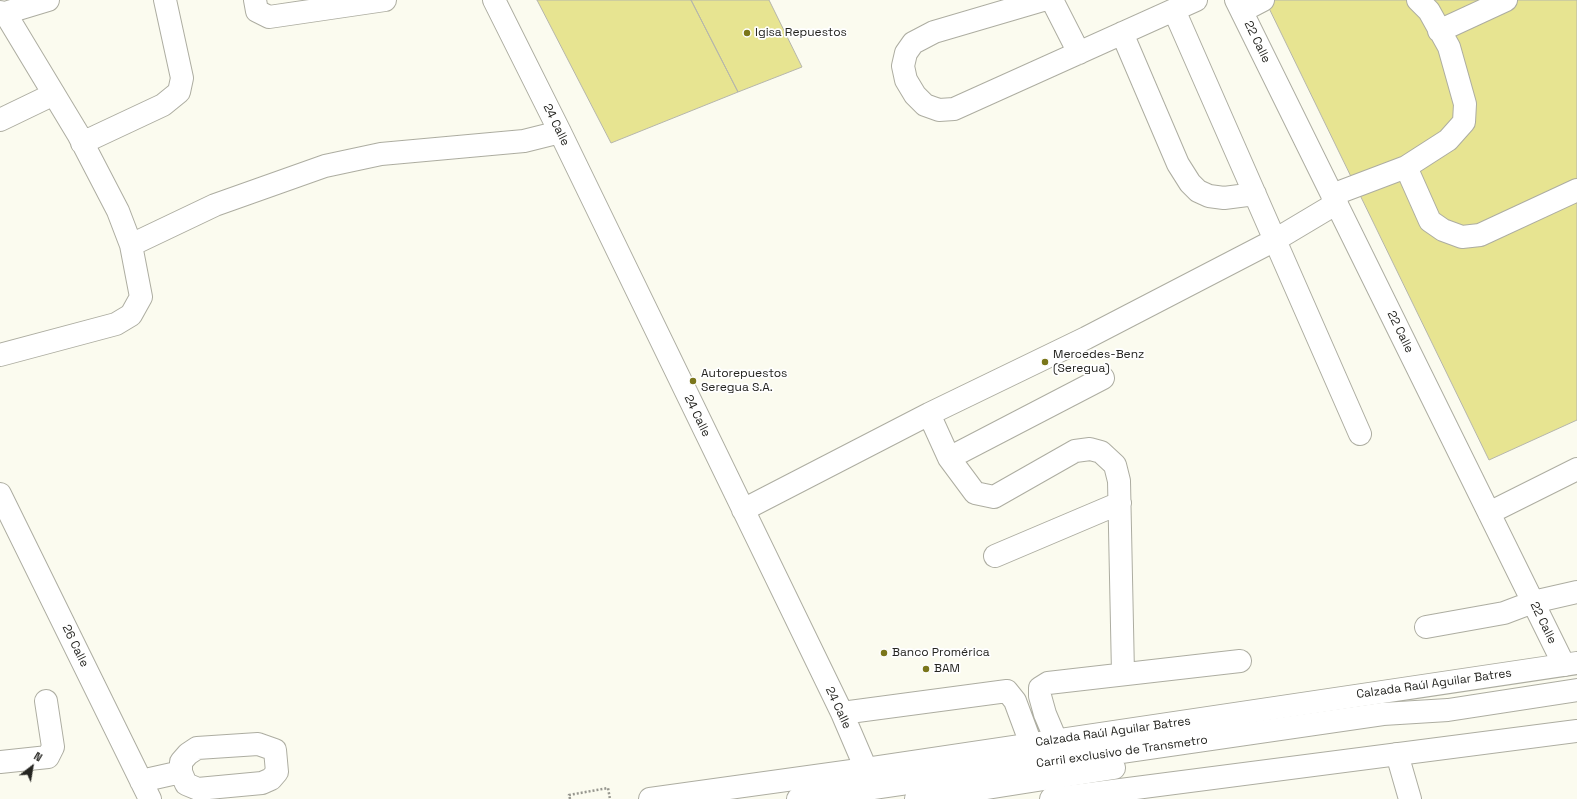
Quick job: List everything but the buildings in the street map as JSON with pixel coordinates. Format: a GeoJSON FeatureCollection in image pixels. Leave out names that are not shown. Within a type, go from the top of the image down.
{"type":"FeatureCollection","features":[{"type":"Feature","properties":{"kind":"main road"},"geometry":{"type":"LineString","coordinates":[[0,355],[116,324],[131,315],[140,297],[131,245],[118,211],[54,94],[3,12],[48,0]]}},
{"type":"Feature","properties":{"kind":"main road"},"geometry":{"type":"LineString","coordinates":[[82,143],[163,105],[179,92],[182,78],[165,0]]}},
{"type":"Feature","properties":{"kind":"main road"},"geometry":{"type":"LineString","coordinates":[[255,0],[257,11],[269,17],[385,0]]}},
{"type":"Feature","properties":{"kind":"main road","name":"24 Calle"},"geometry":{"type":"LineString","coordinates":[[494,0],[560,132],[842,713],[866,769]]}},
{"type":"Feature","properties":{"kind":"main road"},"geometry":{"type":"LineString","coordinates":[[1043,0],[934,32],[913,44],[906,53],[903,66],[906,80],[915,95],[925,105],[939,110],[954,109],[1196,0]]}},
{"type":"Feature","properties":{"kind":"main road"},"geometry":{"type":"LineString","coordinates":[[1052,0],[1079,53]]}},
{"type":"Feature","properties":{"kind":"main road"},"geometry":{"type":"LineString","coordinates":[[1239,5],[1263,0]]}},
{"type":"Feature","properties":{"kind":"main road"},"geometry":{"type":"LineString","coordinates":[[743,510],[929,414],[1086,338],[1275,240],[1335,199],[1406,167],[1448,140],[1464,122],[1465,104],[1449,47],[1429,11],[1418,0]]}},
{"type":"Feature","properties":{"kind":"main road"},"geometry":{"type":"LineString","coordinates":[[1439,31],[1506,0]]}},
{"type":"Feature","properties":{"kind":"main road","name":"22 Calle"},"geometry":{"type":"LineString","coordinates":[[1239,5],[1533,602],[1570,664]]}},
{"type":"Feature","properties":{"kind":"main road"},"geometry":{"type":"LineString","coordinates":[[1174,10],[1360,434]]}},
{"type":"Feature","properties":{"kind":"main road"},"geometry":{"type":"LineString","coordinates":[[1122,33],[1178,164],[1190,183],[1198,191],[1209,196],[1224,198],[1255,194]]}},
{"type":"Feature","properties":{"kind":"main road"},"geometry":{"type":"LineString","coordinates":[[0,120],[54,94]]}},
{"type":"Feature","properties":{"kind":"main road"},"geometry":{"type":"LineString","coordinates":[[131,245],[215,205],[325,166],[381,154],[524,141],[560,132]]}},
{"type":"Feature","properties":{"kind":"main road"},"geometry":{"type":"LineString","coordinates":[[1406,167],[1430,221],[1443,230],[1462,237],[1480,235],[1577,190]]}},
{"type":"Feature","properties":{"kind":"main road"},"geometry":{"type":"LineString","coordinates":[[950,458],[1103,378]]}},
{"type":"Feature","properties":{"kind":"main road"},"geometry":{"type":"LineString","coordinates":[[929,414],[950,458],[975,493],[994,498],[1075,451],[1090,449],[1101,452],[1115,465],[1119,481],[1120,503],[1123,674]]}},
{"type":"Feature","properties":{"kind":"main road"},"geometry":{"type":"LineString","coordinates":[[1489,513],[1577,469]]}},
{"type":"Feature","properties":{"kind":"main road","name":"26 Calle"},"geometry":{"type":"LineString","coordinates":[[0,494],[9,531],[146,790]]}},
{"type":"Feature","properties":{"kind":"main road"},"geometry":{"type":"LineString","coordinates":[[995,556],[1120,503]]}},
{"type":"Feature","properties":{"kind":"main road"},"geometry":{"type":"LineString","coordinates":[[1426,627],[1504,613],[1533,602],[1577,592]]}},
{"type":"Feature","properties":{"kind":"main road"},"geometry":{"type":"LineString","coordinates":[[1056,740],[1045,714],[1040,696],[1040,688],[1048,683],[1240,661]]}},
{"type":"Feature","properties":{"kind":"main road","name":"Calzada Raúl Aguilar Batres"},"geometry":{"type":"LineString","coordinates":[[650,799],[866,769],[1570,664]]}},
{"type":"Feature","properties":{"kind":"main road","name":"Carril exclusivo de Transmetro"},"geometry":{"type":"LineString","coordinates":[[798,799],[1383,714],[1448,710],[1577,690]]}},
{"type":"Feature","properties":{"kind":"main road"},"geometry":{"type":"LineString","coordinates":[[842,713],[1007,691],[1015,701],[1031,744]]}},
{"type":"Feature","properties":{"kind":"main road"},"geometry":{"type":"LineString","coordinates":[[0,762],[48,757],[53,747],[46,701]]}},
{"type":"Feature","properties":{"kind":"main road","name":"Carril exclusivo de Transmetro"},"geometry":{"type":"LineString","coordinates":[[916,799],[1384,727],[1448,710]]}},
{"type":"Feature","properties":{"kind":"main road"},"geometry":{"type":"LineString","coordinates":[[1051,799],[1577,731]]}},
{"type":"Feature","properties":{"kind":"main road"},"geometry":{"type":"LineString","coordinates":[[1396,754],[1410,799]]}},
{"type":"Feature","properties":{"kind":"main road"},"geometry":{"type":"LineString","coordinates":[[146,790],[181,772]]}},
{"type":"Feature","properties":{"kind":"path"},"geometry":{"type":"LineString","coordinates":[[570,799],[570,795],[608,788],[610,799]]}},
{"type":"Feature","properties":{"kind":"place","name":"Igisa Repuestos"},"geometry":{"type":"Point","coordinates":[747,33]}},
{"type":"Feature","properties":{"kind":"place","name":"Mercedes-Benz (Seregua)"},"geometry":{"type":"Point","coordinates":[1045,362]}},
{"type":"Feature","properties":{"kind":"place","name":"Autorepuestos Seregua S.A."},"geometry":{"type":"Point","coordinates":[693,381]}},
{"type":"Feature","properties":{"kind":"place","name":"Banco Promérica"},"geometry":{"type":"Point","coordinates":[884,653]}},
{"type":"Feature","properties":{"kind":"place","name":"BAM"},"geometry":{"type":"Point","coordinates":[926,669]}}]}
